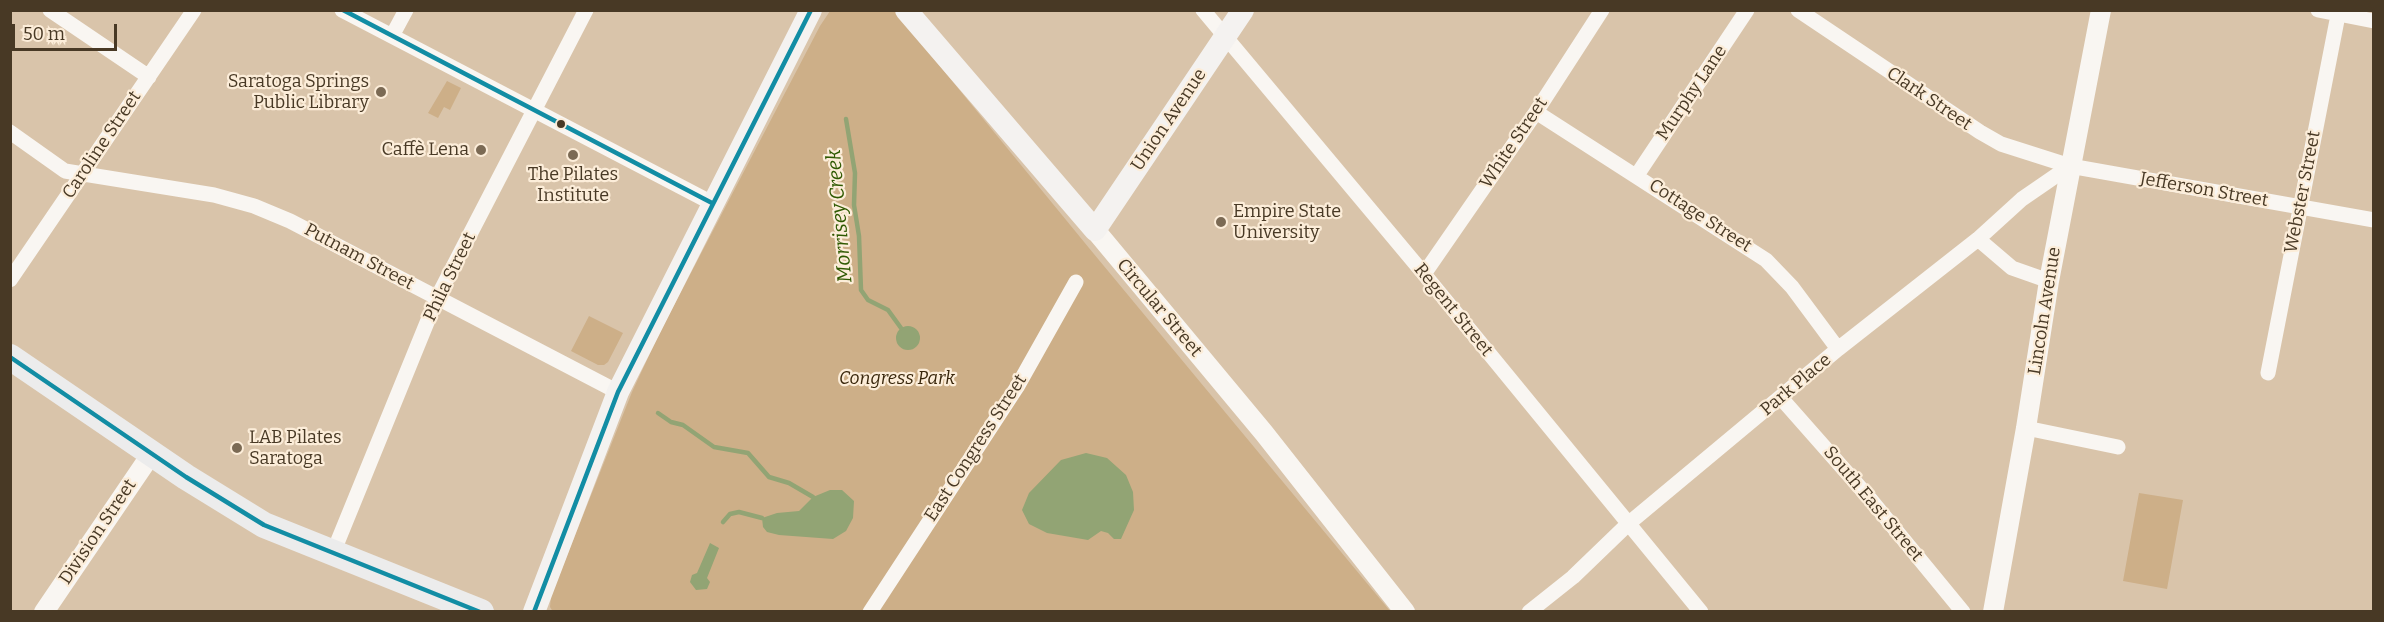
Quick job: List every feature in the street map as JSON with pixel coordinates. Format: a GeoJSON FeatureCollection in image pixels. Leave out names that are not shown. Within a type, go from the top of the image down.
{"type":"FeatureCollection","features":[{"type":"Feature","properties":{"kind":"highway"},"geometry":{"type":"LineString","coordinates":[[10,357],[186,477],[264,525],[333,553],[431,602],[481,612]]}},
{"type":"Feature","properties":{"kind":"main road","name":"Circular Street"},"geometry":{"type":"LineString","coordinates":[[906,10],[1095,230]]}},
{"type":"Feature","properties":{"kind":"main road","name":"Union Avenue"},"geometry":{"type":"LineString","coordinates":[[1095,230],[1243,10]]}},
{"type":"Feature","properties":{"kind":"main road"},"geometry":{"type":"LineString","coordinates":[[534,612],[618,392],[811,11]]}},
{"type":"Feature","properties":{"kind":"street"},"geometry":{"type":"LineString","coordinates":[[50,10],[149,77]]}},
{"type":"Feature","properties":{"kind":"street","name":"Caroline Street"},"geometry":{"type":"LineString","coordinates":[[10,280],[194,10]]}},
{"type":"Feature","properties":{"kind":"street"},"geometry":{"type":"LineString","coordinates":[[342,10],[712,203]]}},
{"type":"Feature","properties":{"kind":"street"},"geometry":{"type":"LineString","coordinates":[[392,36],[406,10]]}},
{"type":"Feature","properties":{"kind":"street","name":"Phila Street"},"geometry":{"type":"LineString","coordinates":[[333,553],[437,298],[586,10]]}},
{"type":"Feature","properties":{"kind":"street","name":"Regent Street"},"geometry":{"type":"LineString","coordinates":[[1203,10],[1424,274],[1701,612]]}},
{"type":"Feature","properties":{"kind":"street","name":"White Street"},"geometry":{"type":"LineString","coordinates":[[1424,274],[1536,112],[1602,10]]}},
{"type":"Feature","properties":{"kind":"street","name":"Murphy Lane"},"geometry":{"type":"LineString","coordinates":[[1637,175],[1748,10]]}},
{"type":"Feature","properties":{"kind":"street","name":"Clark Street"},"geometry":{"type":"LineString","coordinates":[[1798,10],[1980,132],[2001,144],[2070,166]]}},
{"type":"Feature","properties":{"kind":"street","name":"Lincoln Avenue"},"geometry":{"type":"LineString","coordinates":[[1993,612],[2026,428],[2049,281],[2101,10]]}},
{"type":"Feature","properties":{"kind":"street"},"geometry":{"type":"LineString","coordinates":[[2318,10],[2339,12],[2373,21]]}},
{"type":"Feature","properties":{"kind":"street","name":"Webster Street"},"geometry":{"type":"LineString","coordinates":[[2268,373],[2339,12]]}},
{"type":"Feature","properties":{"kind":"street","name":"Cottage Street"},"geometry":{"type":"LineString","coordinates":[[1536,112],[1766,260],[1792,286],[1838,350]]}},
{"type":"Feature","properties":{"kind":"street","name":"Putnam Street"},"geometry":{"type":"LineString","coordinates":[[10,132],[65,171],[214,195],[254,206],[290,220],[618,392]]}},
{"type":"Feature","properties":{"kind":"street","name":"Jefferson Street"},"geometry":{"type":"LineString","coordinates":[[2070,166],[2373,220]]}},
{"type":"Feature","properties":{"kind":"street","name":"Park Place"},"geometry":{"type":"LineString","coordinates":[[1529,612],[1573,577],[1628,524],[1838,350],[1978,239],[2022,200],[2070,166]]}},
{"type":"Feature","properties":{"kind":"street","name":"Circular Street"},"geometry":{"type":"LineString","coordinates":[[1095,230],[1264,433],[1406,612]]}},
{"type":"Feature","properties":{"kind":"street"},"geometry":{"type":"LineString","coordinates":[[1978,239],[2013,268],[2049,281]]}},
{"type":"Feature","properties":{"kind":"street","name":"East Congress Street"},"geometry":{"type":"LineString","coordinates":[[870,612],[1017,387],[1076,282]]}},
{"type":"Feature","properties":{"kind":"street","name":"South East Street"},"geometry":{"type":"LineString","coordinates":[[1781,398],[1871,500],[1963,612]]}},
{"type":"Feature","properties":{"kind":"street"},"geometry":{"type":"LineString","coordinates":[[2026,428],[2118,447]]}},
{"type":"Feature","properties":{"kind":"street","name":"Division Street"},"geometry":{"type":"LineString","coordinates":[[44,612],[152,453]]}},
{"type":"Feature","properties":{"kind":"green space","name":"Congress Park"},"geometry":{"type":"Polygon","coordinates":[[[894,10],[1390,611],[553,612],[550,607],[551,596],[632,392],[660,332],[820,26],[830,11],[894,10]]]}},
{"type":"Feature","properties":{"kind":"green space"},"geometry":{"type":"Polygon","coordinates":[[[447,81],[461,88],[450,110],[444,107],[438,118],[428,113],[447,81]]]}},
{"type":"Feature","properties":{"kind":"green space"},"geometry":{"type":"Polygon","coordinates":[[[589,316],[623,333],[608,362],[604,365],[598,365],[571,351],[589,316]]]}},
{"type":"Feature","properties":{"kind":"green space"},"geometry":{"type":"Polygon","coordinates":[[[2139,493],[2183,500],[2167,589],[2123,581],[2139,493]]]}},
{"type":"Feature","properties":{"kind":"shaded area"},"geometry":{"type":"Polygon","coordinates":[[[908,326],[917,329],[920,338],[917,347],[908,350],[899,347],[896,338],[899,329],[908,326]]]}},
{"type":"Feature","properties":{"kind":"shaded area"},"geometry":{"type":"Polygon","coordinates":[[[1086,453],[1107,458],[1126,475],[1133,492],[1134,510],[1121,539],[1114,539],[1108,533],[1101,531],[1088,540],[1047,533],[1029,524],[1022,510],[1029,493],[1061,460],[1086,453]]]}},
{"type":"Feature","properties":{"kind":"shaded area"},"geometry":{"type":"Polygon","coordinates":[[[830,490],[842,490],[854,501],[853,518],[846,531],[833,539],[779,535],[767,532],[763,527],[762,518],[777,513],[799,511],[813,497],[830,490]]]}},
{"type":"Feature","properties":{"kind":"shaded area"},"geometry":{"type":"Polygon","coordinates":[[[710,543],[719,548],[707,578],[710,582],[707,589],[696,590],[690,582],[692,575],[697,573],[710,543]]]}},
{"type":"Feature","properties":{"kind":"waterway","name":"Morrisey Creek"},"geometry":{"type":"LineString","coordinates":[[846,119],[855,173],[854,205],[859,236],[861,290],[868,300],[888,310],[901,328]]}},
{"type":"Feature","properties":{"kind":"waterway"},"geometry":{"type":"LineString","coordinates":[[658,413],[671,422],[683,425],[714,447],[748,453],[769,477],[789,483],[813,497]]}},
{"type":"Feature","properties":{"kind":"waterway"},"geometry":{"type":"LineString","coordinates":[[723,522],[730,514],[739,512],[762,518]]}},
{"type":"Feature","properties":{"kind":"transit line"},"geometry":{"type":"LineString","coordinates":[[343,10],[712,203]]}},
{"type":"Feature","properties":{"kind":"transit line"},"geometry":{"type":"LineString","coordinates":[[534,612],[618,392],[811,10]]}},
{"type":"Feature","properties":{"kind":"transit line"},"geometry":{"type":"LineString","coordinates":[[10,357],[186,477],[264,525],[480,612]]}},
{"type":"Feature","properties":{"kind":"place","name":"Saratoga Springs Public Library"},"geometry":{"type":"Point","coordinates":[381,92]}},
{"type":"Feature","properties":{"kind":"place","name":"Caffè Lena"},"geometry":{"type":"Point","coordinates":[481,150]}},
{"type":"Feature","properties":{"kind":"place","name":"The Pilates Institute"},"geometry":{"type":"Point","coordinates":[573,155]}},
{"type":"Feature","properties":{"kind":"place","name":"Empire State University"},"geometry":{"type":"Point","coordinates":[1221,222]}},
{"type":"Feature","properties":{"kind":"place","name":"LAB Pilates Saratoga"},"geometry":{"type":"Point","coordinates":[237,448]}}]}
